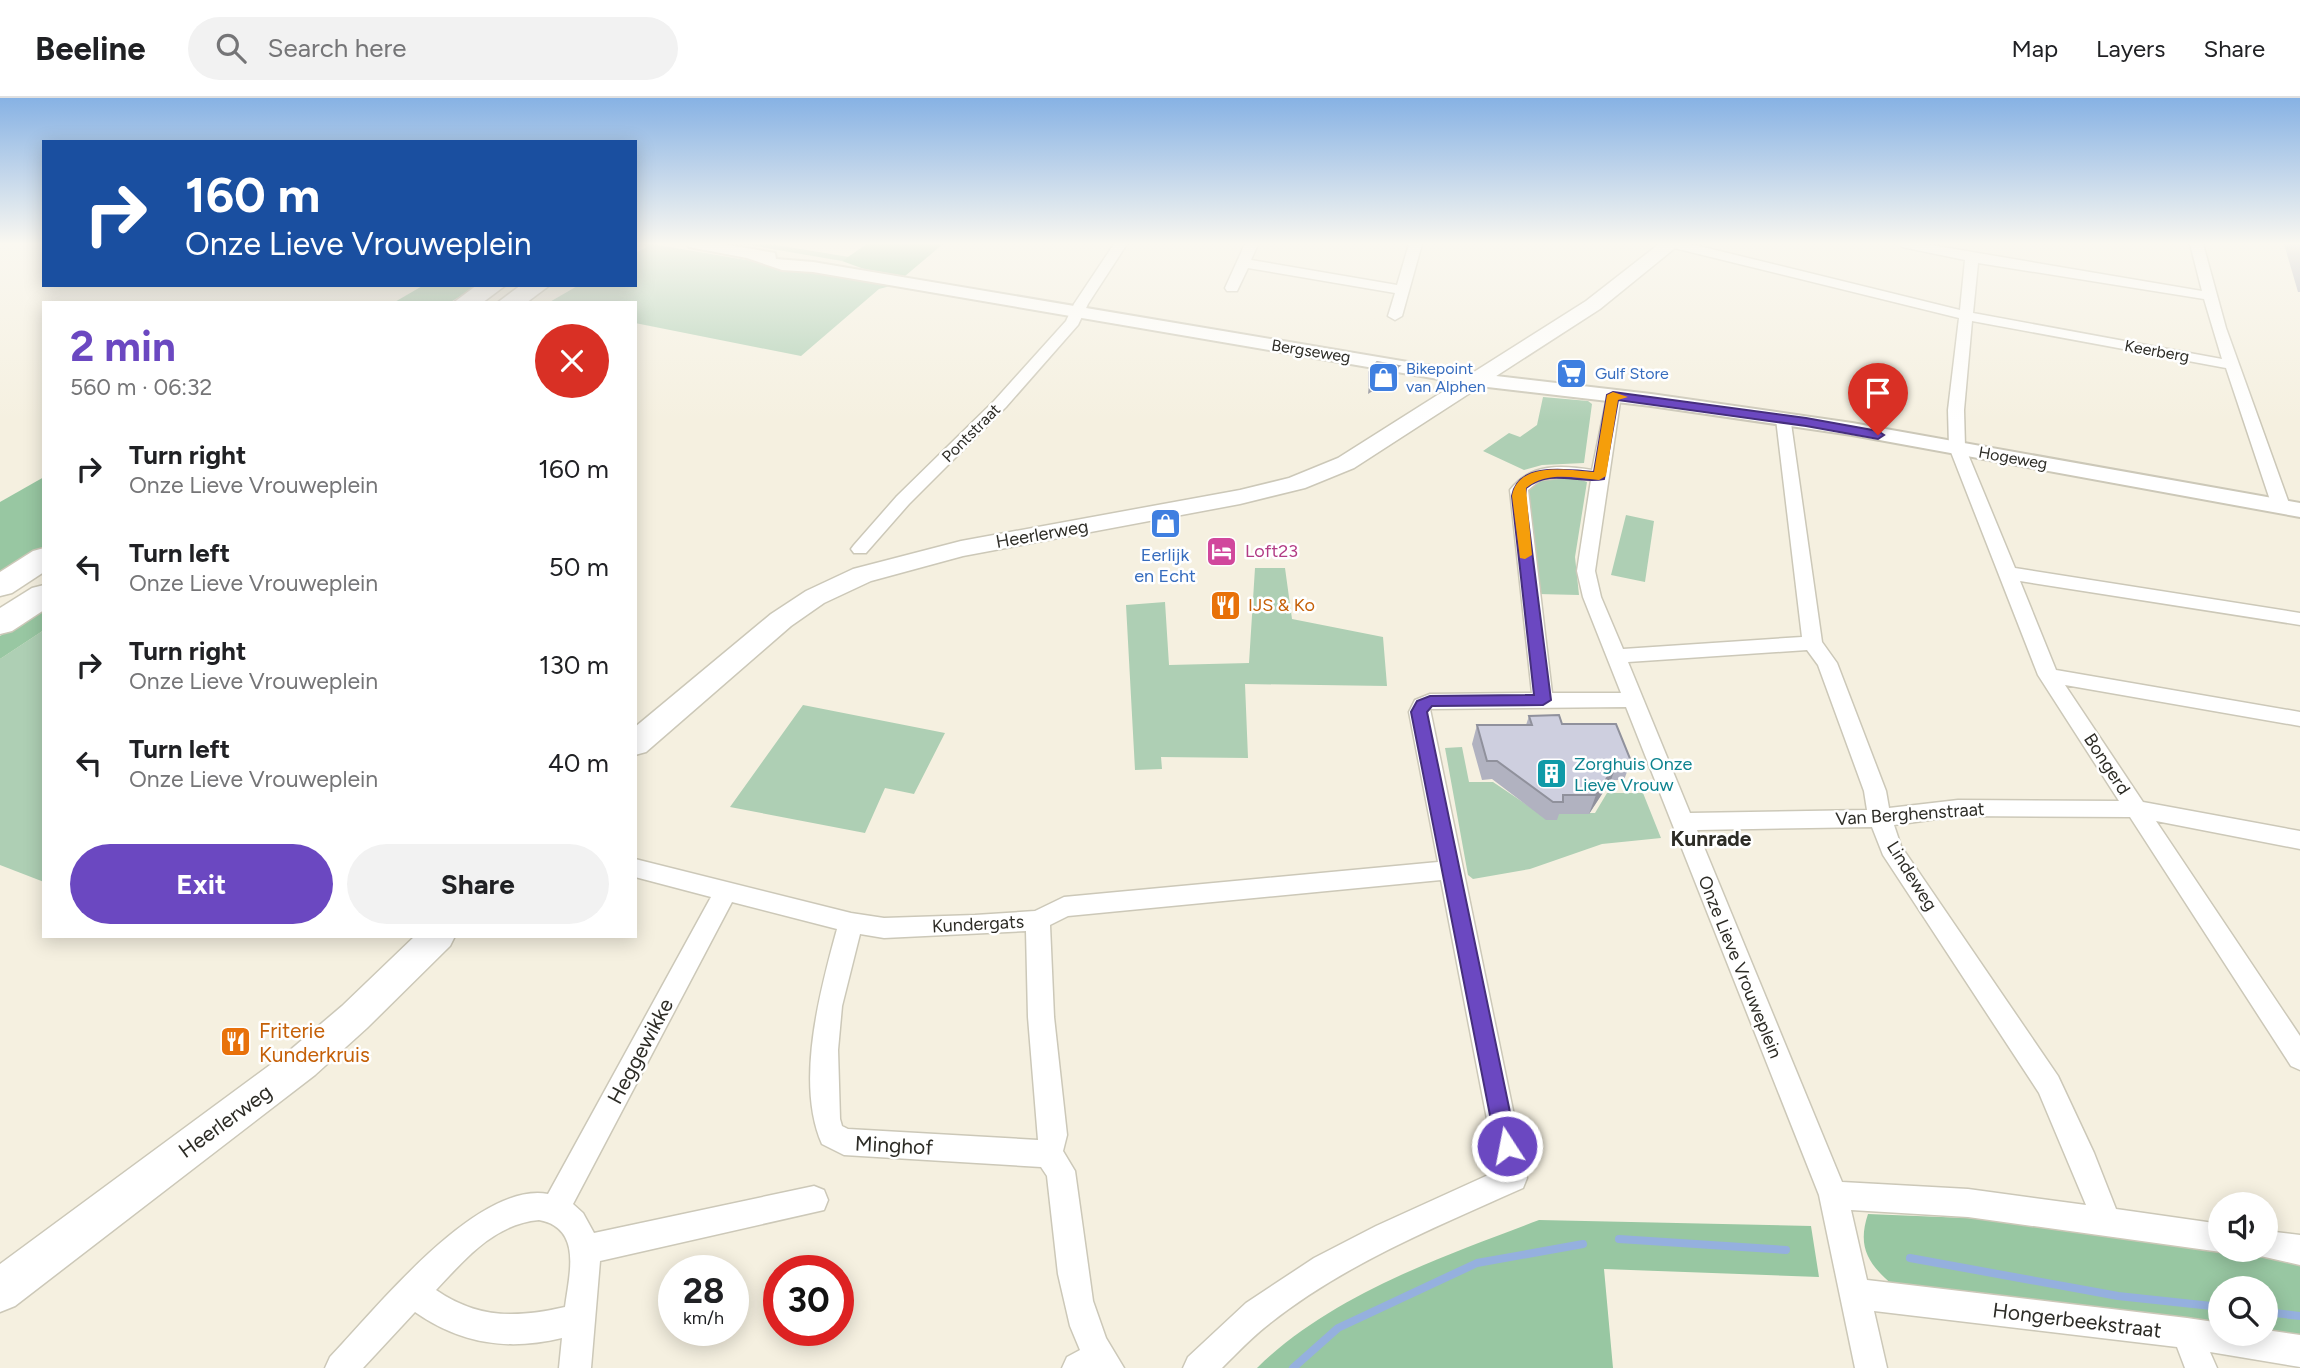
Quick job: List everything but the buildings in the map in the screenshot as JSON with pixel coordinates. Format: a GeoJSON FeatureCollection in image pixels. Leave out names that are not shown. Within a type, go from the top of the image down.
{"type":"FeatureCollection","features":[{"type":"Feature","properties":{"kind":"highway"},"geometry":{"type":"LineString","coordinates":[[0,586],[42,559]]}},
{"type":"Feature","properties":{"kind":"highway"},"geometry":{"type":"LineString","coordinates":[[0,623],[42,596]]}},
{"type":"Feature","properties":{"kind":"main road","name":"Heerlerweg"},"geometry":{"type":"LineString","coordinates":[[637,742],[781,621],[815,597],[845,582],[937,554],[1179,509],[1297,483],[1362,454],[1595,303]]}},
{"type":"Feature","properties":{"kind":"main road","name":"Heerlerweg"},"geometry":{"type":"LineString","coordinates":[[0,1291],[100,1212],[303,1062],[371,1002],[436,938]]}},
{"type":"Feature","properties":{"kind":"street","name":"Bergseweg"},"geometry":{"type":"LineString","coordinates":[[1024,303],[1479,380]]}},
{"type":"Feature","properties":{"kind":"street","name":"Pontstraat"},"geometry":{"type":"LineString","coordinates":[[860,549],[903,500],[1000,404],[1073,322],[1082,303]]}},
{"type":"Feature","properties":{"kind":"street"},"geometry":{"type":"LineString","coordinates":[[1395,316],[1398,303]]}},
{"type":"Feature","properties":{"kind":"street","name":"Keerberg"},"geometry":{"type":"LineString","coordinates":[[1916,303],[1968,316],[2231,365]]}},
{"type":"Feature","properties":{"kind":"street"},"geometry":{"type":"LineString","coordinates":[[1957,447],[1956,410],[1969,303]]}},
{"type":"Feature","properties":{"kind":"street"},"geometry":{"type":"LineString","coordinates":[[2211,303],[2231,365],[2237,374],[2290,508]]}},
{"type":"Feature","properties":{"kind":"street","name":"Hogeweg"},"geometry":{"type":"LineString","coordinates":[[1479,380],[1613,395],[1852,429],[2290,508]]}},
{"type":"Feature","properties":{"kind":"street","name":"Onze Lieve Vrouweplein"},"geometry":{"type":"LineString","coordinates":[[1613,395],[1587,546],[1586,571],[1592,597],[1631,700],[1684,822],[1697,861],[1833,1195],[1871,1368]]}},
{"type":"Feature","properties":{"kind":"street","name":"Lindeweg"},"geometry":{"type":"LineString","coordinates":[[1784,419],[1812,643],[1828,663],[1875,791],[1880,818],[1891,849],[2049,1085],[2080,1153],[2106,1221]]}},
{"type":"Feature","properties":{"kind":"street","name":"Bongerd"},"geometry":{"type":"LineString","coordinates":[[1957,447],[2048,675],[2300,1058]]}},
{"type":"Feature","properties":{"kind":"street"},"geometry":{"type":"LineString","coordinates":[[1543,700],[1518,490],[1526,481],[1548,473],[1570,472],[1599,476]]}},
{"type":"Feature","properties":{"kind":"street"},"geometry":{"type":"LineString","coordinates":[[2008,573],[2300,619]]}},
{"type":"Feature","properties":{"kind":"street"},"geometry":{"type":"LineString","coordinates":[[1614,656],[1812,643]]}},
{"type":"Feature","properties":{"kind":"street"},"geometry":{"type":"LineString","coordinates":[[2048,675],[2300,719]]}},
{"type":"Feature","properties":{"kind":"street"},"geometry":{"type":"LineString","coordinates":[[1199,1368],[1263,1309],[1326,1266],[1388,1233],[1513,1178],[1419,712],[1422,705],[1430,701],[1631,700]]}},
{"type":"Feature","properties":{"kind":"street","name":"Van Berghenstraat"},"geometry":{"type":"LineString","coordinates":[[1684,822],[1880,818],[1958,808],[2136,809],[2300,840]]}},
{"type":"Feature","properties":{"kind":"street","name":"Kundergats"},"geometry":{"type":"LineString","coordinates":[[637,869],[851,923],[884,928],[1038,920],[1064,907],[1450,870]]}},
{"type":"Feature","properties":{"kind":"street","name":"Heggewikke"},"geometry":{"type":"LineString","coordinates":[[555,1210],[726,892]]}},
{"type":"Feature","properties":{"kind":"street"},"geometry":{"type":"LineString","coordinates":[[1038,920],[1041,1017],[1053,1135],[1048,1154],[1061,1171],[1079,1311],[1095,1364]]}},
{"type":"Feature","properties":{"kind":"street","name":"Minghof"},"geometry":{"type":"LineString","coordinates":[[851,923],[829,1006],[826,1039],[826,1119],[832,1135],[844,1142],[1048,1154]]}},
{"type":"Feature","properties":{"kind":"street"},"geometry":{"type":"LineString","coordinates":[[1833,1195],[1968,1203],[2208,1236]]}},
{"type":"Feature","properties":{"kind":"street"},"geometry":{"type":"LineString","coordinates":[[586,1249],[814,1200]]}},
{"type":"Feature","properties":{"kind":"street"},"geometry":{"type":"LineString","coordinates":[[341,1368],[458,1245],[495,1218],[538,1207],[555,1210],[566,1216],[586,1249],[575,1368]]}},
{"type":"Feature","properties":{"kind":"street"},"geometry":{"type":"LineString","coordinates":[[2278,1247],[2300,1250]]}},
{"type":"Feature","properties":{"kind":"street"},"geometry":{"type":"LineString","coordinates":[[412,1293],[451,1318],[497,1330],[551,1327],[580,1318]]}},
{"type":"Feature","properties":{"kind":"street","name":"Hongerbeekstraat"},"geometry":{"type":"LineString","coordinates":[[1854,1294],[2187,1333],[2300,1351]]}},
{"type":"Feature","properties":{"kind":"street"},"geometry":{"type":"LineString","coordinates":[[2187,1333],[2201,1368]]}},
{"type":"Feature","properties":{"kind":"green space"},"geometry":{"type":"Polygon","coordinates":[[[637,303],[862,303],[801,356],[637,323],[637,303]]]}},
{"type":"Feature","properties":{"kind":"green space"},"geometry":{"type":"Polygon","coordinates":[[[1543,397],[1588,401],[1592,404],[1584,463],[1542,465],[1524,470],[1483,451],[1509,433],[1520,437],[1537,425],[1543,397]]]}},
{"type":"Feature","properties":{"kind":"green space"},"geometry":{"type":"Polygon","coordinates":[[[1570,476],[1587,482],[1575,557],[1579,595],[1538,594],[1526,493],[1534,482],[1570,476]]]}},
{"type":"Feature","properties":{"kind":"green space"},"geometry":{"type":"Polygon","coordinates":[[[42,478],[42,549],[0,574],[0,502],[42,478]]]}},
{"type":"Feature","properties":{"kind":"green space"},"geometry":{"type":"Polygon","coordinates":[[[1626,515],[1654,521],[1645,582],[1611,575],[1626,515]]]}},
{"type":"Feature","properties":{"kind":"green space"},"geometry":{"type":"Polygon","coordinates":[[[1255,568],[1285,568],[1292,619],[1383,637],[1387,686],[1245,684],[1248,758],[1161,757],[1162,769],[1135,770],[1126,605],[1165,602],[1169,665],[1249,663],[1255,568]]]}},
{"type":"Feature","properties":{"kind":"green space"},"geometry":{"type":"Polygon","coordinates":[[[42,609],[42,631],[0,659],[0,636],[42,609]]]}},
{"type":"Feature","properties":{"kind":"green space"},"geometry":{"type":"Polygon","coordinates":[[[42,631],[42,881],[0,865],[0,659],[42,631]]]}},
{"type":"Feature","properties":{"kind":"green space"},"geometry":{"type":"Polygon","coordinates":[[[803,705],[945,733],[914,794],[885,788],[865,833],[730,807],[803,705]]]}},
{"type":"Feature","properties":{"kind":"green space"},"geometry":{"type":"Polygon","coordinates":[[[1462,747],[1469,782],[1493,782],[1539,813],[1595,813],[1607,793],[1643,793],[1661,838],[1602,844],[1530,869],[1473,879],[1468,875],[1445,748],[1462,747]]]}},
{"type":"Feature","properties":{"kind":"green space"},"geometry":{"type":"Polygon","coordinates":[[[1868,1214],[1990,1219],[2208,1250],[2208,1262],[2278,1262],[2278,1260],[2300,1263],[2300,1336],[2278,1333],[2278,1276],[2208,1276],[2208,1324],[1893,1285],[1877,1270],[1867,1254],[1864,1245],[1868,1214]]]}},
{"type":"Feature","properties":{"kind":"green space"},"geometry":{"type":"Polygon","coordinates":[[[1539,1220],[1811,1226],[1819,1277],[1604,1269],[1613,1368],[1257,1368],[1286,1342],[1319,1319],[1390,1280],[1539,1220]]]}},
{"type":"Feature","properties":{"kind":"waterway"},"geometry":{"type":"LineString","coordinates":[[1619,1239],[1786,1250]]}},
{"type":"Feature","properties":{"kind":"waterway"},"geometry":{"type":"LineString","coordinates":[[1293,1368],[1338,1328],[1477,1263],[1583,1244]]}},
{"type":"Feature","properties":{"kind":"waterway"},"geometry":{"type":"LineString","coordinates":[[1910,1258],[2118,1296],[2208,1306]]}},
{"type":"Feature","properties":{"kind":"waterway"},"geometry":{"type":"LineString","coordinates":[[2278,1313],[2300,1316]]}},
{"type":"Feature","properties":{"kind":"slow traffic"},"geometry":{"type":"LineString","coordinates":[[1525,555],[1518,490],[1530,478],[1542,474],[1570,472],[1599,476],[1613,395],[1622,397]]}},
{"type":"Feature","properties":{"kind":"place","name":"Gulf Store"},"geometry":{"type":"Point","coordinates":[1572,373]}},
{"type":"Feature","properties":{"kind":"place","name":"Bikepoint van Alphen"},"geometry":{"type":"Point","coordinates":[1383,377]}},
{"type":"Feature","properties":{"kind":"place","name":"Eerlijk en Echt"},"geometry":{"type":"Point","coordinates":[1165,524]}},
{"type":"Feature","properties":{"kind":"place","name":"Loft23"},"geometry":{"type":"Point","coordinates":[1222,551]}},
{"type":"Feature","properties":{"kind":"place","name":"IJS & Ko"},"geometry":{"type":"Point","coordinates":[1225,605]}},
{"type":"Feature","properties":{"kind":"place","name":"Zorghuis Onze Lieve Vrouw"},"geometry":{"type":"Point","coordinates":[1551,774]}},
{"type":"Feature","properties":{"kind":"place","name":"Friterie Kunderkruis"},"geometry":{"type":"Point","coordinates":[236,1042]}},
{"type":"Feature","properties":{"kind":"district","name":"Kunrade"},"geometry":{"type":"Point","coordinates":[1711,838]}},
{"type":"Feature","properties":{"kind":"route"},"geometry":{"type":"LineString","coordinates":[[1507,1146],[1419,712],[1422,705],[1430,701],[1543,700],[1518,490],[1530,478],[1542,474],[1570,472],[1599,476],[1613,395],[1806,422],[1878,435]]}}]}
